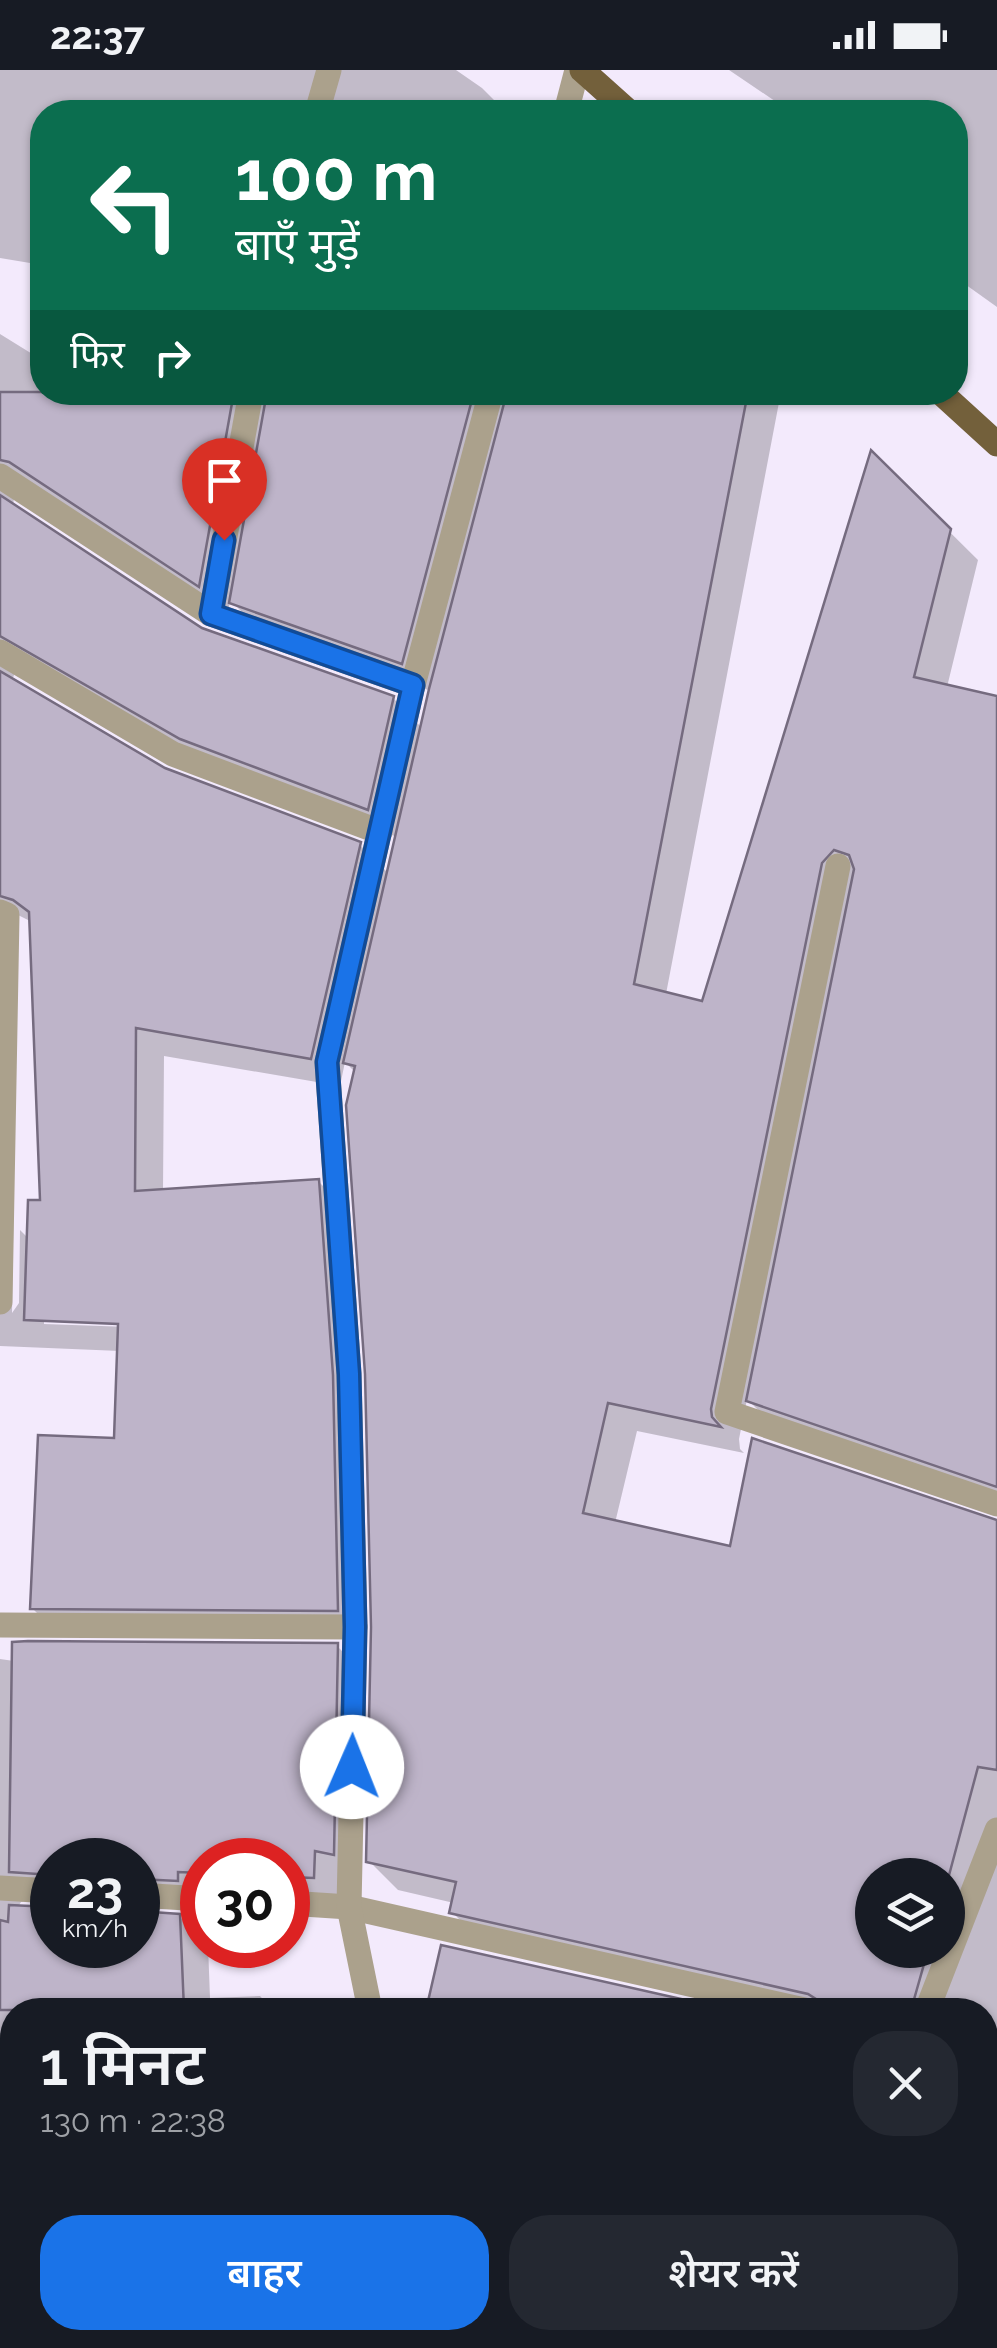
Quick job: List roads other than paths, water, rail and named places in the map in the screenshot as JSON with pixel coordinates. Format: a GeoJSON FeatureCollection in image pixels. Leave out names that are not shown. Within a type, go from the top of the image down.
{"type":"FeatureCollection","features":[{"type":"Feature","properties":{"kind":"main road"},"geometry":{"type":"LineString","coordinates":[[580,70],[616,100]]}},
{"type":"Feature","properties":{"kind":"main road"},"geometry":{"type":"LineString","coordinates":[[954,405],[997,444]]}},
{"type":"Feature","properties":{"kind":"street"},"geometry":{"type":"LineString","coordinates":[[320,100],[329,70]]}},
{"type":"Feature","properties":{"kind":"street"},"geometry":{"type":"LineString","coordinates":[[570,100],[580,70]]}},
{"type":"Feature","properties":{"kind":"street"},"geometry":{"type":"LineString","coordinates":[[211,614],[249,405]]}},
{"type":"Feature","properties":{"kind":"street"},"geometry":{"type":"LineString","coordinates":[[368,1998],[349,1907],[355,1627],[349,1374],[327,1062],[413,685],[488,405]]}},
{"type":"Feature","properties":{"kind":"street"},"geometry":{"type":"LineString","coordinates":[[0,476],[211,614],[413,685]]}},
{"type":"Feature","properties":{"kind":"street"},"geometry":{"type":"LineString","coordinates":[[0,652],[173,754],[380,832]]}},
{"type":"Feature","properties":{"kind":"street"},"geometry":{"type":"LineString","coordinates":[[838,866],[727,1412],[997,1504]]}},
{"type":"Feature","properties":{"kind":"street"},"geometry":{"type":"LineString","coordinates":[[0,912],[7,915],[0,1302]]}},
{"type":"Feature","properties":{"kind":"street"},"geometry":{"type":"LineString","coordinates":[[0,1625],[355,1627]]}},
{"type":"Feature","properties":{"kind":"street"},"geometry":{"type":"LineString","coordinates":[[933,1998],[997,1830]]}},
{"type":"Feature","properties":{"kind":"street"},"geometry":{"type":"LineString","coordinates":[[0,1888],[30,1890]]}},
{"type":"Feature","properties":{"kind":"street"},"geometry":{"type":"LineString","coordinates":[[310,1905],[349,1907],[751,1998]]}}]}
